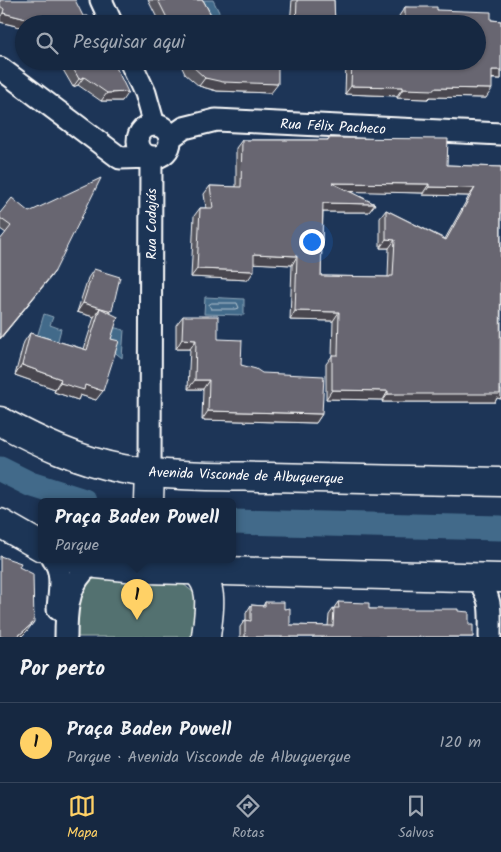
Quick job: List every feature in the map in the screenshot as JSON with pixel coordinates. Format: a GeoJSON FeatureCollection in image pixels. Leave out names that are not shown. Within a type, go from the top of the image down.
{"type":"FeatureCollection","features":[{"type":"Feature","properties":{"kind":"main road","name":"Avenida Visconde de Albuquerque"},"geometry":{"type":"LineString","coordinates":[[0,421],[66,453],[122,469],[228,476],[501,482]]}},
{"type":"Feature","properties":{"kind":"main road"},"geometry":{"type":"LineString","coordinates":[[149,498],[150,472]]}},
{"type":"Feature","properties":{"kind":"main road"},"geometry":{"type":"LineString","coordinates":[[0,523],[38,545]]}},
{"type":"Feature","properties":{"kind":"main road"},"geometry":{"type":"LineString","coordinates":[[116,563],[146,564],[196,571],[488,577]]}},
{"type":"Feature","properties":{"kind":"main road"},"geometry":{"type":"LineString","coordinates":[[196,571],[203,576],[209,592],[206,637]]}},
{"type":"Feature","properties":{"kind":"street"},"geometry":{"type":"LineString","coordinates":[[101,0],[108,15]]}},
{"type":"Feature","properties":{"kind":"street"},"geometry":{"type":"LineString","coordinates":[[0,68],[120,158],[161,156],[170,144],[169,134],[163,127],[154,125],[144,128],[139,136],[142,151],[151,156]]}},
{"type":"Feature","properties":{"kind":"street"},"geometry":{"type":"LineString","coordinates":[[134,70],[145,93],[154,125]]}},
{"type":"Feature","properties":{"kind":"street","name":"Rua Félix Pacheco"},"geometry":{"type":"LineString","coordinates":[[170,138],[184,128],[216,120],[501,134]]}},
{"type":"Feature","properties":{"kind":"street","name":"Rua Codajás"},"geometry":{"type":"LineString","coordinates":[[150,472],[151,156]]}},
{"type":"Feature","properties":{"kind":"street"},"geometry":{"type":"LineString","coordinates":[[55,637],[60,575],[56,563]]}},
{"type":"Feature","properties":{"kind":"street"},"geometry":{"type":"LineString","coordinates":[[66,637],[67,611],[71,592],[87,563]]}},
{"type":"Feature","properties":{"kind":"street"},"geometry":{"type":"LineString","coordinates":[[488,577],[486,590],[490,607],[490,637]]}},
{"type":"Feature","properties":{"kind":"green space"},"geometry":{"type":"Polygon","coordinates":[[[99,577],[183,584],[193,592],[197,603],[195,637],[76,637],[80,595],[88,582],[99,577]]]}},
{"type":"Feature","properties":{"kind":"water"},"geometry":{"type":"Polygon","coordinates":[[[197,0],[213,0],[220,15],[202,15],[197,0]]]}},
{"type":"Feature","properties":{"kind":"water"},"geometry":{"type":"Polygon","coordinates":[[[205,297],[244,299],[244,315],[204,314],[205,297]]]}},
{"type":"Feature","properties":{"kind":"water"},"geometry":{"type":"Polygon","coordinates":[[[44,314],[53,317],[50,325],[61,329],[57,344],[37,337],[44,314]]]}},
{"type":"Feature","properties":{"kind":"water"},"geometry":{"type":"Polygon","coordinates":[[[112,327],[124,330],[122,358],[112,350],[105,348],[112,327]]]}},
{"type":"Feature","properties":{"kind":"building"},"geometry":{"type":"Polygon","coordinates":[[[0,0],[75,0],[82,15],[15,16],[3,13],[4,9],[0,6],[0,0]]]}},
{"type":"Feature","properties":{"kind":"building"},"geometry":{"type":"Polygon","coordinates":[[[158,0],[203,0],[211,15],[166,15],[158,0]]]}},
{"type":"Feature","properties":{"kind":"building"},"geometry":{"type":"Polygon","coordinates":[[[297,0],[334,0],[335,15],[296,15],[297,0]]]}},
{"type":"Feature","properties":{"kind":"building"},"geometry":{"type":"Polygon","coordinates":[[[405,7],[437,7],[437,10],[491,12],[491,20],[501,21],[501,70],[492,70],[492,89],[434,88],[434,90],[403,89],[403,87],[351,86],[352,70],[486,70],[486,15],[405,15],[405,7]]]}},
{"type":"Feature","properties":{"kind":"building"},"geometry":{"type":"Polygon","coordinates":[[[74,70],[117,70],[128,92],[107,93],[84,77],[79,79],[74,70]]]}},
{"type":"Feature","properties":{"kind":"building"},"geometry":{"type":"Polygon","coordinates":[[[196,70],[278,70],[278,84],[223,82],[205,78],[196,70]]]}},
{"type":"Feature","properties":{"kind":"building"},"geometry":{"type":"Polygon","coordinates":[[[329,138],[448,139],[447,165],[501,167],[500,394],[388,394],[388,391],[332,390],[332,355],[338,355],[339,312],[295,311],[297,256],[254,254],[254,271],[197,269],[200,208],[213,208],[210,186],[241,187],[242,140],[329,140],[329,138]],[[332,183],[375,204],[323,203],[321,276],[393,276],[395,240],[386,239],[386,210],[446,240],[475,188],[429,187],[429,184],[332,183]]]}},
{"type":"Feature","properties":{"kind":"building"},"geometry":{"type":"Polygon","coordinates":[[[101,178],[55,271],[0,338],[0,240],[11,226],[0,218],[0,213],[12,198],[29,212],[101,178]]]}},
{"type":"Feature","properties":{"kind":"building"},"geometry":{"type":"Polygon","coordinates":[[[94,269],[120,277],[112,311],[83,303],[94,269]]]}},
{"type":"Feature","properties":{"kind":"building"},"geometry":{"type":"Polygon","coordinates":[[[100,308],[118,317],[111,339],[119,341],[103,391],[85,385],[84,390],[60,383],[61,379],[22,365],[30,333],[87,350],[100,308]]]}},
{"type":"Feature","properties":{"kind":"building"},"geometry":{"type":"Polygon","coordinates":[[[183,316],[218,316],[218,339],[242,340],[241,365],[256,369],[262,373],[324,376],[322,414],[208,411],[209,380],[195,380],[196,340],[182,339],[183,316]]]}},
{"type":"Feature","properties":{"kind":"building"},"geometry":{"type":"Polygon","coordinates":[[[0,556],[21,563],[19,567],[33,574],[34,622],[17,637],[0,637],[0,556]]]}},
{"type":"Feature","properties":{"kind":"building"},"geometry":{"type":"Polygon","coordinates":[[[265,602],[284,602],[284,609],[290,608],[290,625],[333,626],[334,608],[339,608],[338,602],[369,603],[369,609],[458,609],[458,611],[469,612],[469,625],[473,625],[473,637],[245,637],[245,620],[251,621],[251,605],[265,606],[265,602]]]}},
{"type":"Feature","properties":{"kind":"waterway"},"geometry":{"type":"LineString","coordinates":[[0,469],[30,484],[74,498]]}},
{"type":"Feature","properties":{"kind":"waterway"},"geometry":{"type":"LineString","coordinates":[[236,522],[501,528]]}},
{"type":"Feature","properties":{"kind":"place","name":"Praça Baden Powell"},"geometry":{"type":"Point","coordinates":[137,620]}}]}
